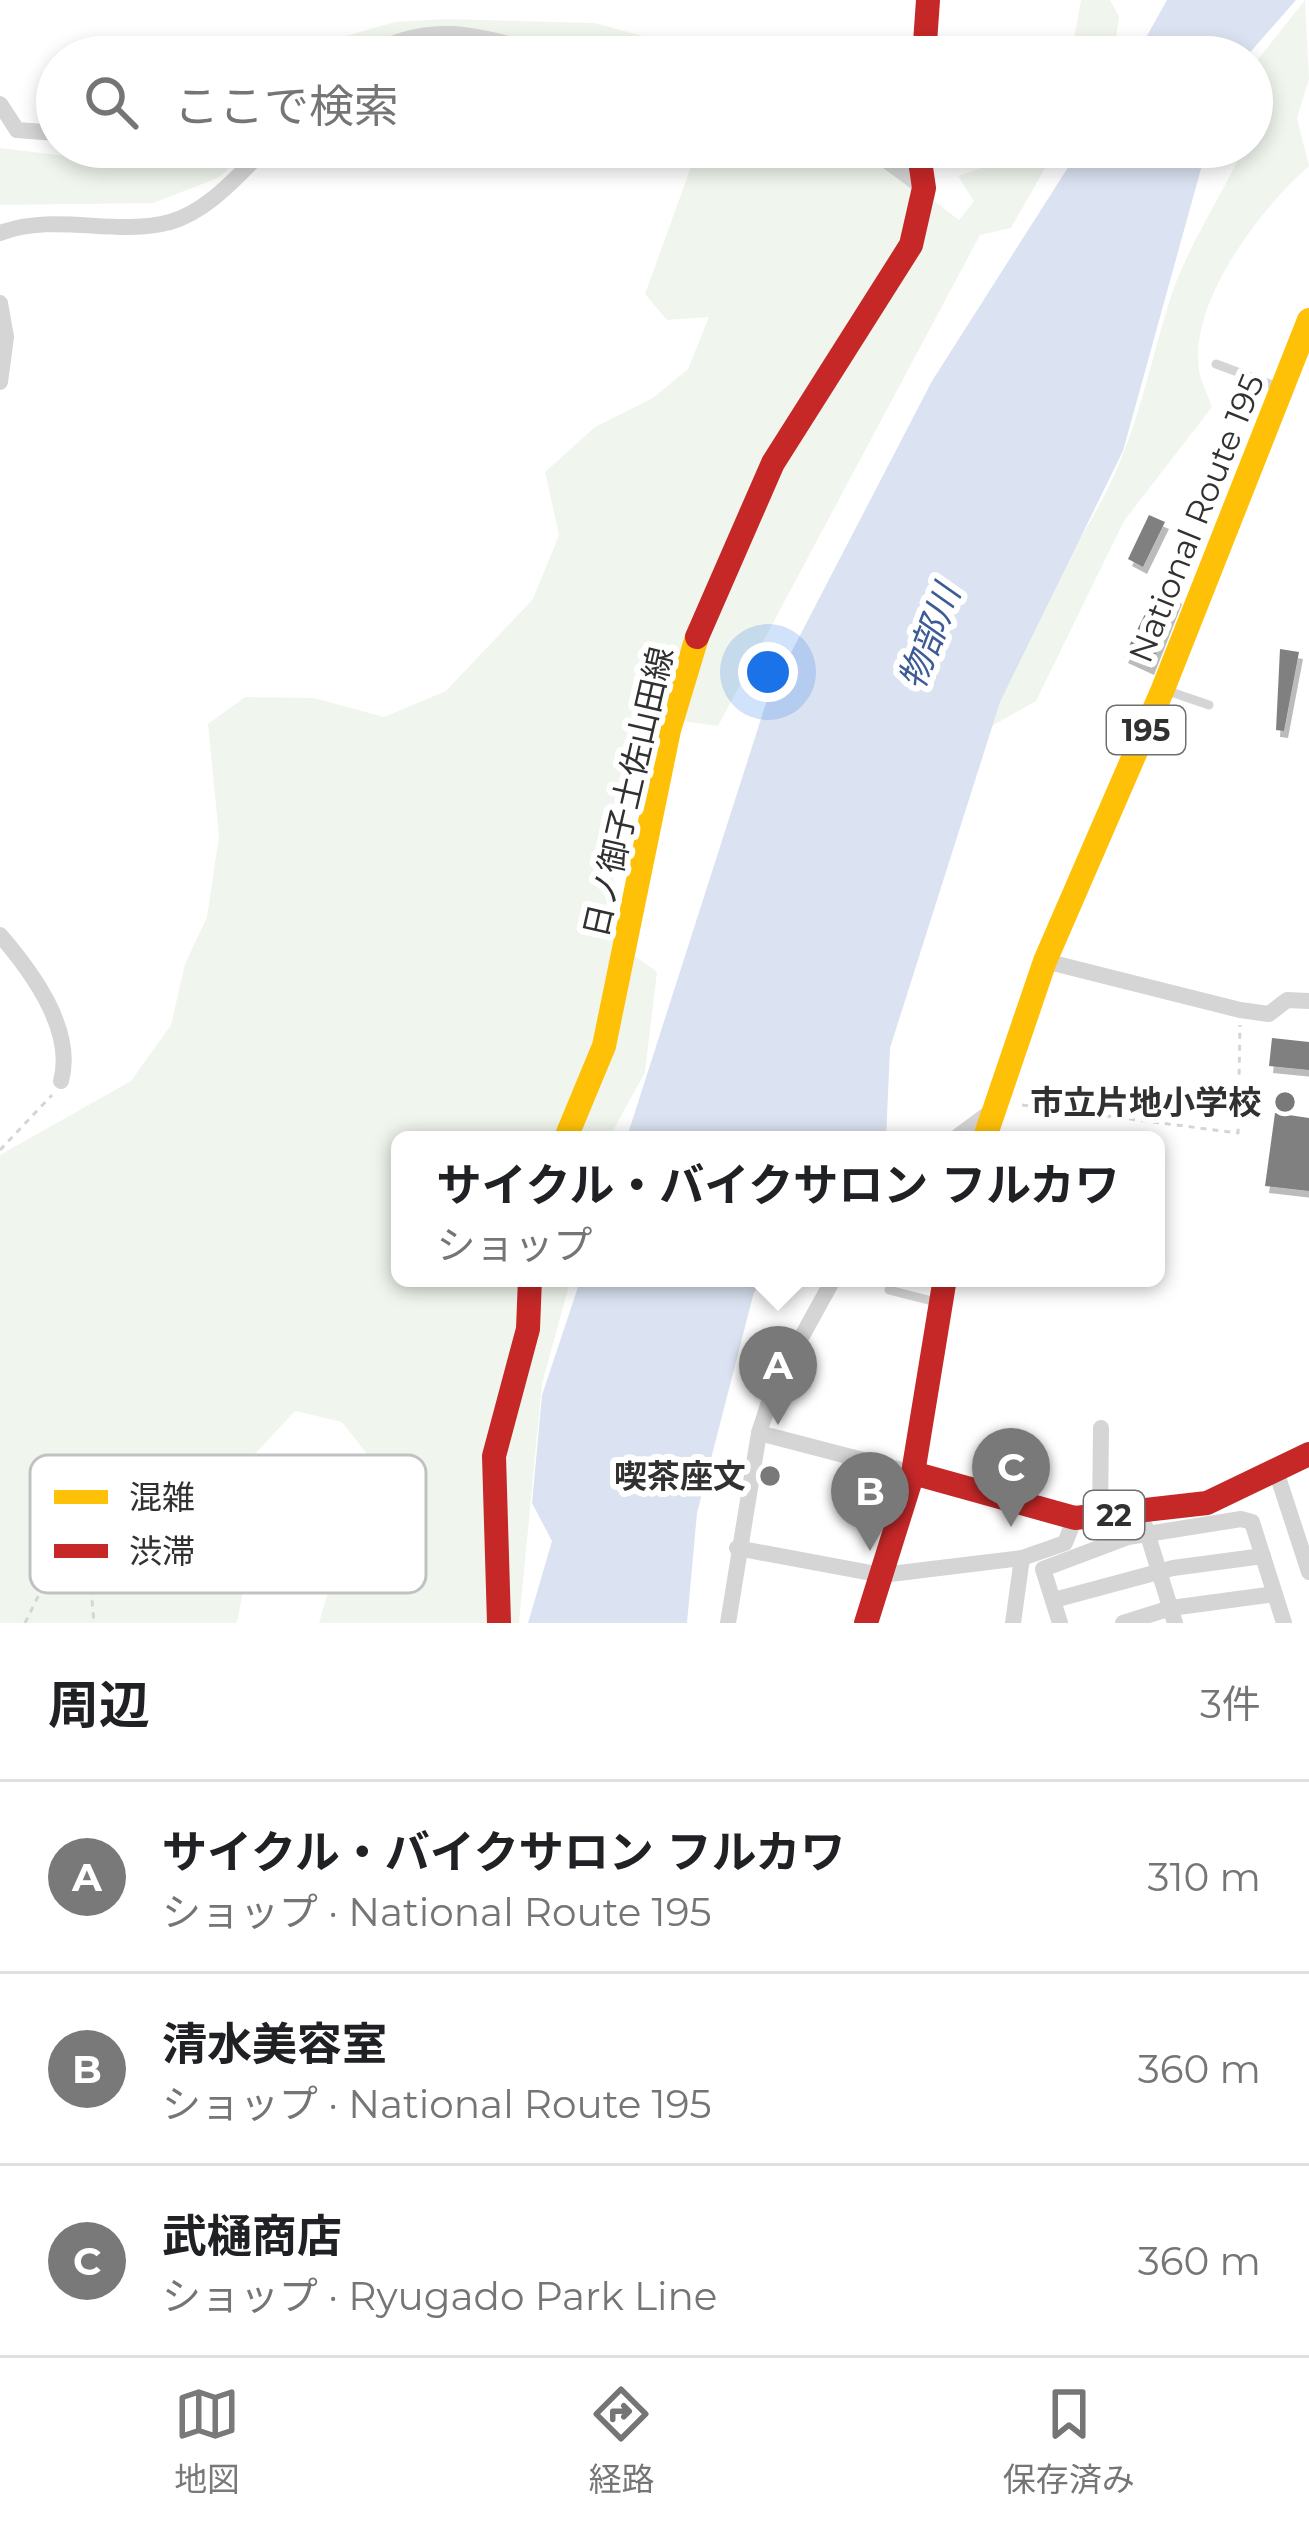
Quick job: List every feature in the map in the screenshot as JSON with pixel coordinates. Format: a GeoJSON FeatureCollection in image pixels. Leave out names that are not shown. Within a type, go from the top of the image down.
{"type":"FeatureCollection","features":[{"type":"Feature","properties":{"kind":"main road"},"geometry":{"type":"LineString","coordinates":[[925,36],[928,0]]}},
{"type":"Feature","properties":{"kind":"main road","name":"日ノ御子土佐山田線"},"geometry":{"type":"LineString","coordinates":[[569,1131],[604,1046],[669,730],[693,646],[773,463],[911,244],[924,188],[921,168]]}},
{"type":"Feature","properties":{"kind":"main road","name":"National Route 195"},"geometry":{"type":"LineString","coordinates":[[987,1131],[1045,961],[1163,689],[1309,320]]}},
{"type":"Feature","properties":{"kind":"main road"},"geometry":{"type":"LineString","coordinates":[[499,1623],[494,1456],[528,1329],[530,1287]]}},
{"type":"Feature","properties":{"kind":"main road"},"geometry":{"type":"LineString","coordinates":[[866,1623],[913,1473],[943,1287]]}},
{"type":"Feature","properties":{"kind":"main road","name":"22"},"geometry":{"type":"LineString","coordinates":[[913,1473],[1088,1517],[1144,1523],[1277,1474],[1309,1454]]}},
{"type":"Feature","properties":{"kind":"street"},"geometry":{"type":"LineString","coordinates":[[414,36],[463,30],[483,36]]}},
{"type":"Feature","properties":{"kind":"street"},"geometry":{"type":"LineString","coordinates":[[0,104],[17,130],[36,132]]}},
{"type":"Feature","properties":{"kind":"street"},"geometry":{"type":"LineString","coordinates":[[0,233],[46,223],[172,221],[214,198],[245,168]]}},
{"type":"Feature","properties":{"kind":"street"},"geometry":{"type":"LineString","coordinates":[[897,168],[924,188]]}},
{"type":"Feature","properties":{"kind":"street"},"geometry":{"type":"LineString","coordinates":[[0,303],[6,337],[0,382]]}},
{"type":"Feature","properties":{"kind":"street"},"geometry":{"type":"LineString","coordinates":[[0,934],[49,1007],[63,1039],[62,1081]]}},
{"type":"Feature","properties":{"kind":"street"},"geometry":{"type":"LineString","coordinates":[[1045,961],[1240,1010],[1269,1014],[1287,1000],[1309,1000]]}},
{"type":"Feature","properties":{"kind":"street"},"geometry":{"type":"LineString","coordinates":[[963,1131],[995,1106]]}},
{"type":"Feature","properties":{"kind":"street"},"geometry":{"type":"LineString","coordinates":[[728,1623],[736,1549],[758,1433],[774,1387],[829,1287]]}},
{"type":"Feature","properties":{"kind":"street"},"geometry":{"type":"LineString","coordinates":[[736,1549],[882,1575],[1022,1558],[1065,1543],[1088,1517],[1101,1428]]}},
{"type":"Feature","properties":{"kind":"street"},"geometry":{"type":"LineString","coordinates":[[758,1433],[913,1473]]}},
{"type":"Feature","properties":{"kind":"street"},"geometry":{"type":"LineString","coordinates":[[1277,1474],[1304,1574]]}},
{"type":"Feature","properties":{"kind":"street"},"geometry":{"type":"LineString","coordinates":[[1060,1623],[1043,1569],[1144,1523],[1241,1519],[1252,1522],[1284,1623]]}},
{"type":"Feature","properties":{"kind":"street"},"geometry":{"type":"LineString","coordinates":[[1144,1523],[1173,1616]]}},
{"type":"Feature","properties":{"kind":"street"},"geometry":{"type":"LineString","coordinates":[[1054,1600],[1159,1572],[1263,1556]]}},
{"type":"Feature","properties":{"kind":"street"},"geometry":{"type":"LineString","coordinates":[[1013,1623],[1022,1558]]}},
{"type":"Feature","properties":{"kind":"street"},"geometry":{"type":"LineString","coordinates":[[1123,1623],[1275,1594]]}},
{"type":"Feature","properties":{"kind":"lane"},"geometry":{"type":"LineString","coordinates":[[1216,364],[1282,388]]}},
{"type":"Feature","properties":{"kind":"lane"},"geometry":{"type":"LineString","coordinates":[[1163,689],[1209,704]]}},
{"type":"Feature","properties":{"kind":"lane"},"geometry":{"type":"LineString","coordinates":[[889,1290],[939,1303]]}},
{"type":"Feature","properties":{"kind":"path"},"geometry":{"type":"LineString","coordinates":[[995,1106],[1238,1133],[1240,1010]]}},
{"type":"Feature","properties":{"kind":"path"},"geometry":{"type":"LineString","coordinates":[[0,1150],[44,1107],[62,1081]]}},
{"type":"Feature","properties":{"kind":"path"},"geometry":{"type":"LineString","coordinates":[[25,1623],[40,1593]]}},
{"type":"Feature","properties":{"kind":"path"},"geometry":{"type":"LineString","coordinates":[[91,1593],[94,1623]]}},
{"type":"Feature","properties":{"kind":"shaded area"},"geometry":{"type":"Polygon","coordinates":[[[1081,0],[1110,0],[1119,17],[1116,36],[1075,36],[1081,0]]]}},
{"type":"Feature","properties":{"kind":"shaded area"},"geometry":{"type":"Polygon","coordinates":[[[1305,0],[1309,79],[1297,118],[1309,166],[1250,231],[1205,315],[1199,370],[1212,407],[1124,521],[1036,701],[990,727],[999,692],[1028,625],[1119,464],[1187,258],[1233,168],[1273,168],[1273,40],[1305,0]]]}},
{"type":"Feature","properties":{"kind":"shaded area"},"geometry":{"type":"Polygon","coordinates":[[[395,22],[595,23],[642,36],[346,36],[395,22]]]}},
{"type":"Feature","properties":{"kind":"shaded area"},"geometry":{"type":"Polygon","coordinates":[[[0,148],[36,152],[36,168],[229,168],[218,178],[153,203],[0,205],[0,148]]]}},
{"type":"Feature","properties":{"kind":"shaded area"},"geometry":{"type":"Polygon","coordinates":[[[691,168],[891,168],[959,220],[974,201],[958,176],[982,168],[1045,168],[1011,228],[980,235],[718,726],[674,720],[639,758],[608,906],[622,947],[657,972],[645,1072],[613,1131],[391,1131],[391,1287],[569,1287],[542,1384],[519,1623],[319,1623],[329,1593],[426,1593],[426,1455],[367,1455],[342,1422],[295,1411],[255,1455],[30,1455],[30,1593],[243,1593],[237,1623],[0,1623],[0,1155],[131,1081],[171,1025],[185,964],[207,917],[219,836],[208,724],[245,697],[314,698],[384,717],[446,691],[533,599],[559,535],[545,472],[595,427],[653,398],[688,369],[709,317],[667,320],[645,294],[691,168]]]}},
{"type":"Feature","properties":{"kind":"water"},"geometry":{"type":"Polygon","coordinates":[[[1167,0],[1296,0],[1264,36],[1147,36],[1167,0]]]}},
{"type":"Feature","properties":{"kind":"water","name":"物部川"},"geometry":{"type":"Polygon","coordinates":[[[1068,168],[1201,168],[1123,451],[1000,702],[890,1048],[886,1131],[629,1131],[768,697],[932,381],[1068,168]]]}},
{"type":"Feature","properties":{"kind":"water"},"geometry":{"type":"Polygon","coordinates":[[[578,1287],[759,1287],[697,1513],[687,1623],[528,1623],[552,1541],[532,1503],[542,1395],[578,1287]]]}},
{"type":"Feature","properties":{"kind":"building"},"geometry":{"type":"Polygon","coordinates":[[[1149,515],[1165,522],[1143,567],[1128,559],[1149,515]]]}},
{"type":"Feature","properties":{"kind":"building"},"geometry":{"type":"Polygon","coordinates":[[[1158,588],[1178,597],[1150,668],[1124,656],[1158,588]]]}},
{"type":"Feature","properties":{"kind":"building"},"geometry":{"type":"Polygon","coordinates":[[[1280,649],[1299,652],[1284,731],[1276,730],[1280,649]]]}},
{"type":"Feature","properties":{"kind":"building"},"geometry":{"type":"Polygon","coordinates":[[[1272,1038],[1309,1042],[1309,1070],[1269,1066],[1272,1038]]]}},
{"type":"Feature","properties":{"kind":"building"},"geometry":{"type":"Polygon","coordinates":[[[1275,1113],[1309,1118],[1309,1191],[1265,1186],[1275,1113]]]}},
{"type":"Feature","properties":{"kind":"traffic: slow"},"geometry":{"type":"LineString","coordinates":[[987,1131],[1045,961],[1163,689],[1309,320]]}},
{"type":"Feature","properties":{"kind":"traffic: slow"},"geometry":{"type":"LineString","coordinates":[[569,1131],[604,1046],[669,730],[697,637]]}},
{"type":"Feature","properties":{"kind":"traffic: jam"},"geometry":{"type":"LineString","coordinates":[[925,36],[928,0]]}},
{"type":"Feature","properties":{"kind":"traffic: jam"},"geometry":{"type":"LineString","coordinates":[[697,637],[773,463],[911,245],[924,188],[921,168]]}},
{"type":"Feature","properties":{"kind":"traffic: jam"},"geometry":{"type":"LineString","coordinates":[[499,1623],[494,1456],[528,1329],[530,1287]]}},
{"type":"Feature","properties":{"kind":"traffic: jam"},"geometry":{"type":"LineString","coordinates":[[866,1623],[913,1473],[944,1287]]}},
{"type":"Feature","properties":{"kind":"traffic: jam"},"geometry":{"type":"LineString","coordinates":[[913,1473],[1075,1518],[1207,1503],[1309,1454]]}},
{"type":"Feature","properties":{"kind":"place","name":"市立片地小学校"},"geometry":{"type":"Point","coordinates":[1285,1102]}},
{"type":"Feature","properties":{"kind":"place","name":"サイクル・バイクサロン フルカワ"},"geometry":{"type":"Point","coordinates":[778,1425]}},
{"type":"Feature","properties":{"kind":"place","name":"喫茶座文"},"geometry":{"type":"Point","coordinates":[770,1476]}},
{"type":"Feature","properties":{"kind":"place","name":"武樋商店"},"geometry":{"type":"Point","coordinates":[1011,1527]}},
{"type":"Feature","properties":{"kind":"place","name":"清水美容室"},"geometry":{"type":"Point","coordinates":[870,1551]}}]}
